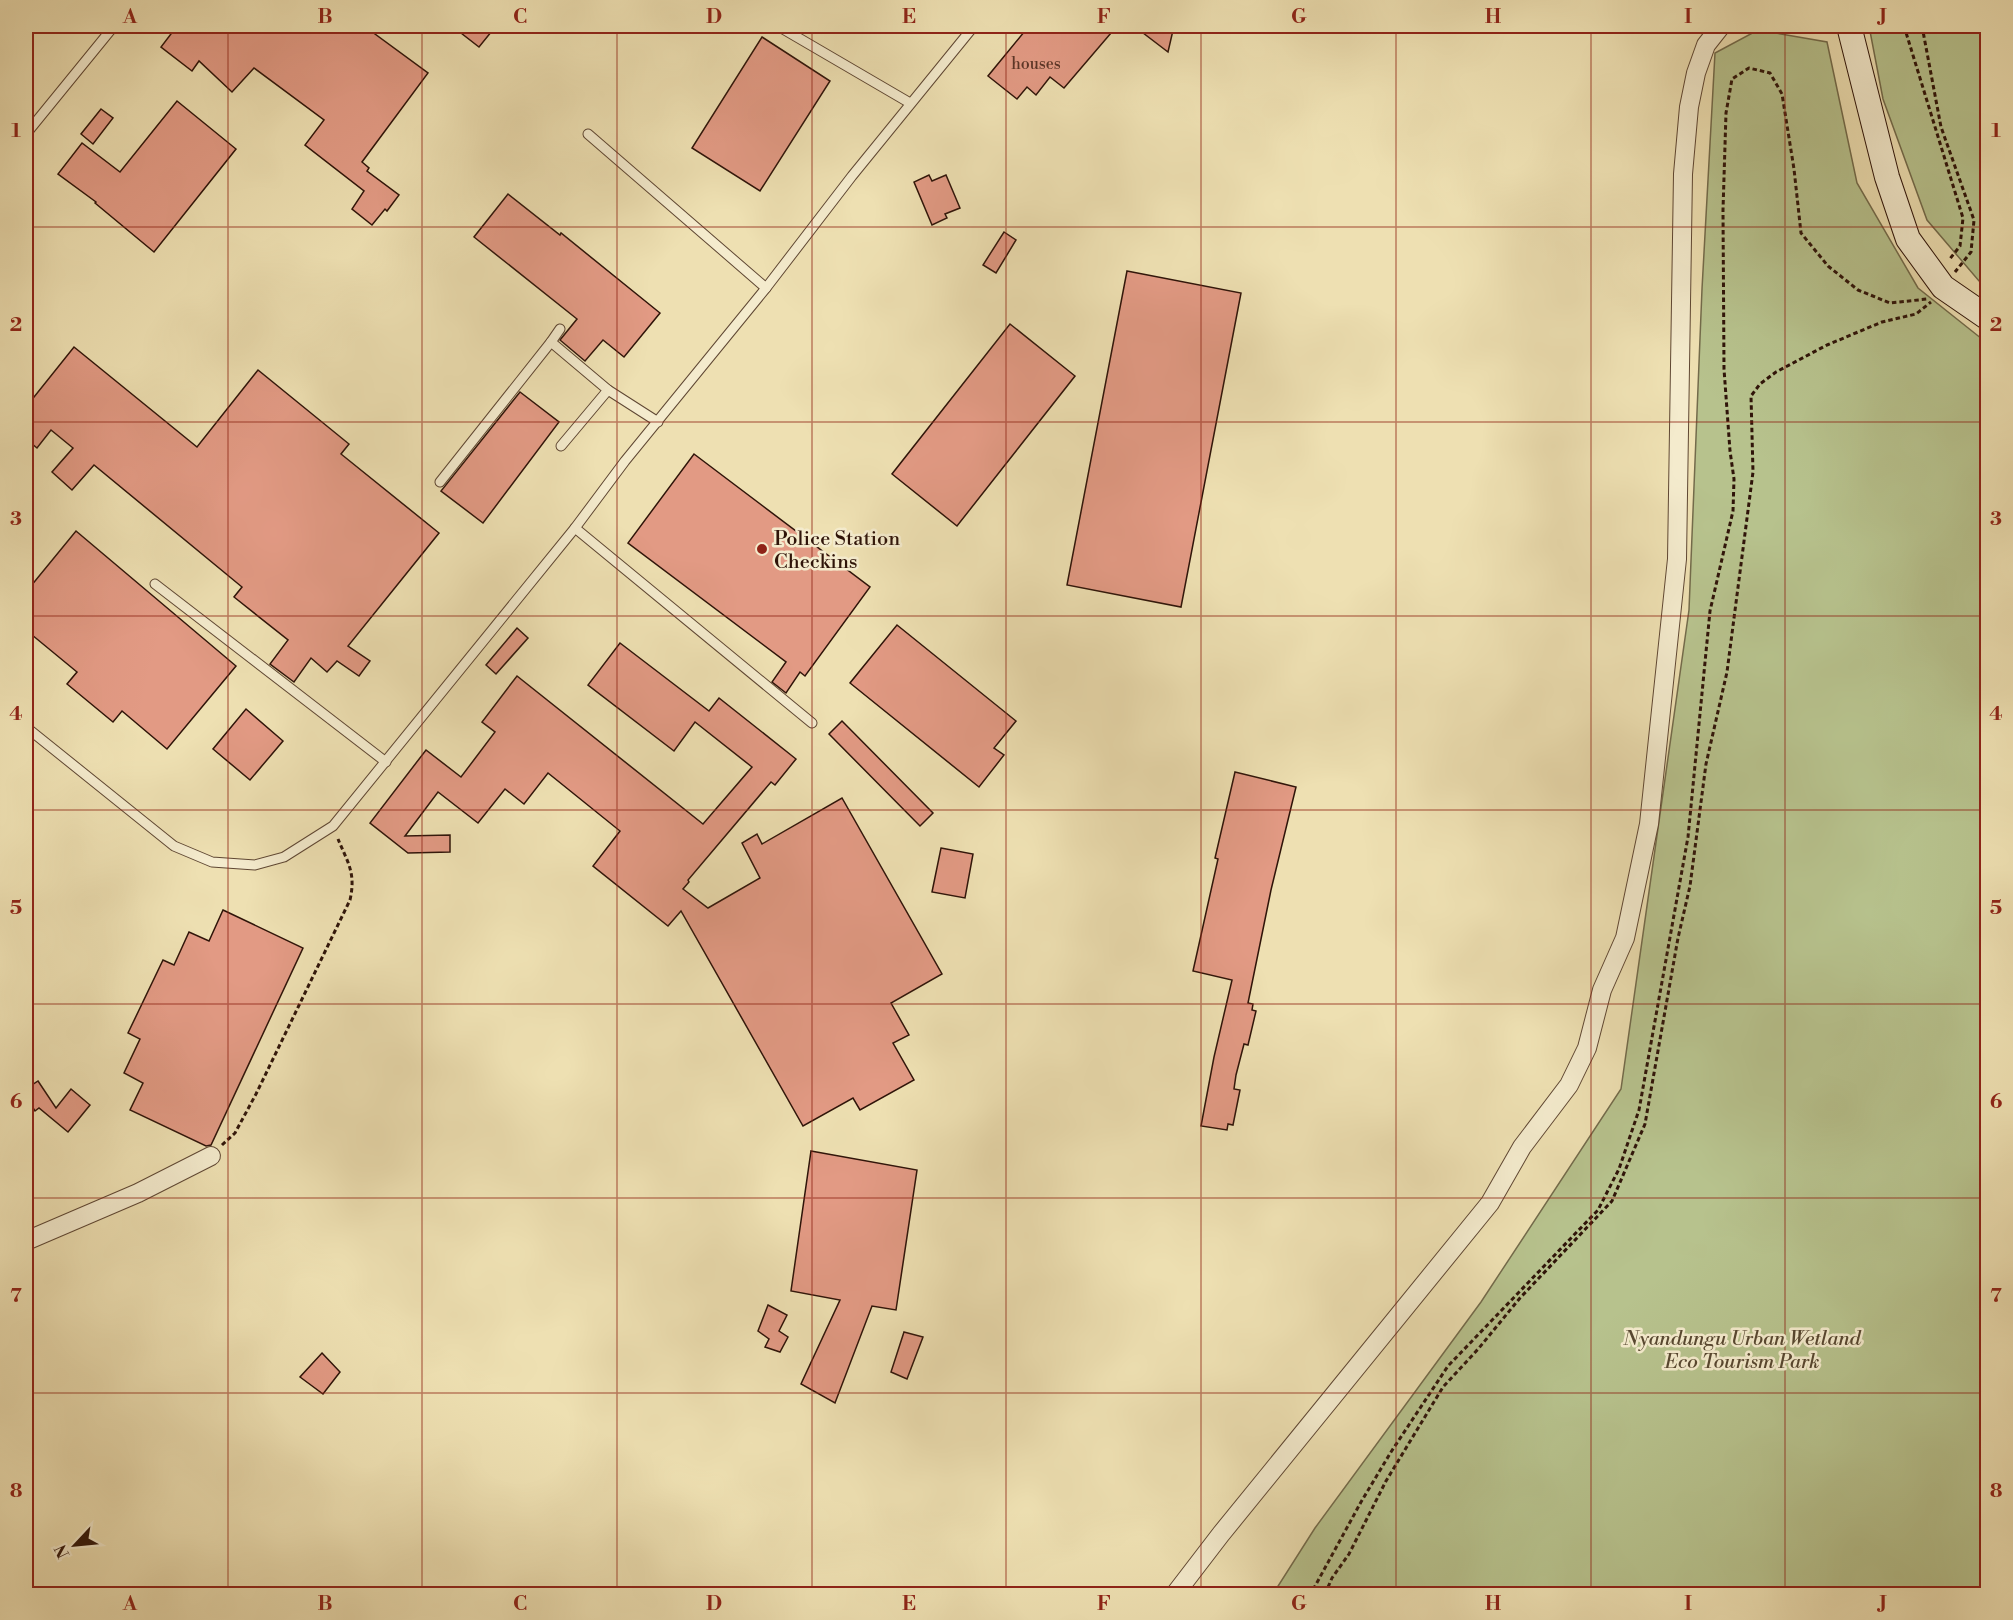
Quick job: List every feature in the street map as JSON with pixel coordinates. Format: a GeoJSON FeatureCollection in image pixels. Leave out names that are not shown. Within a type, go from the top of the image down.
{"type":"FeatureCollection","features":[{"type":"Feature","properties":{"kind":"main road"},"geometry":{"type":"LineString","coordinates":[[1849,26],[1887,177],[1908,239],[1940,282],[1988,318]]}},
{"type":"Feature","properties":{"kind":"street"},"geometry":{"type":"LineString","coordinates":[[1175,1594],[1221,1534],[1490,1203],[1522,1147],[1569,1085],[1587,1048],[1602,990],[1625,938],[1649,824],[1677,559],[1683,174],[1689,107],[1696,72],[1706,45],[1721,26]]}},
{"type":"Feature","properties":{"kind":"street"},"geometry":{"type":"LineString","coordinates":[[26,1242],[138,1193],[212,1156]]}},
{"type":"Feature","properties":{"kind":"lane"},"geometry":{"type":"LineString","coordinates":[[26,134],[114,26]]}},
{"type":"Feature","properties":{"kind":"lane"},"geometry":{"type":"LineString","coordinates":[[778,26],[910,103]]}},
{"type":"Feature","properties":{"kind":"lane"},"geometry":{"type":"LineString","coordinates":[[26,727],[174,846],[212,862],[255,865],[284,857],[333,826],[575,528],[625,461],[974,26]]}},
{"type":"Feature","properties":{"kind":"lane"},"geometry":{"type":"LineString","coordinates":[[588,134],[766,288]]}},
{"type":"Feature","properties":{"kind":"lane"},"geometry":{"type":"LineString","coordinates":[[440,482],[560,328]]}},
{"type":"Feature","properties":{"kind":"lane"},"geometry":{"type":"LineString","coordinates":[[551,342],[608,390],[658,422]]}},
{"type":"Feature","properties":{"kind":"lane"},"geometry":{"type":"LineString","coordinates":[[561,446],[608,390]]}},
{"type":"Feature","properties":{"kind":"lane"},"geometry":{"type":"LineString","coordinates":[[575,528],[812,723]]}},
{"type":"Feature","properties":{"kind":"lane"},"geometry":{"type":"LineString","coordinates":[[155,584],[386,762]]}},
{"type":"Feature","properties":{"kind":"path"},"geometry":{"type":"LineString","coordinates":[[1904,26],[1963,218],[1960,246],[1940,282]]}},
{"type":"Feature","properties":{"kind":"path"},"geometry":{"type":"LineString","coordinates":[[1922,26],[1941,127],[1974,220],[1971,252],[1940,282]]}},
{"type":"Feature","properties":{"kind":"path"},"geometry":{"type":"LineString","coordinates":[[212,1156],[235,1133],[350,900],[353,883],[351,871],[333,826]]}},
{"type":"Feature","properties":{"kind":"green space"},"geometry":{"type":"Polygon","coordinates":[[[1869,26],[1987,26],[1987,285],[1979,281],[1927,220],[1883,99],[1869,26]]]}},
{"type":"Feature","properties":{"kind":"green space","name":"Nyandungu Urban Wetland Eco Tourism Park"},"geometry":{"type":"Polygon","coordinates":[[[1758,30],[1827,42],[1857,183],[1918,288],[1987,343],[1987,1594],[1273,1594],[1315,1528],[1481,1302],[1621,1089],[1689,610],[1702,289],[1715,53],[1758,30]]]}},
{"type":"Feature","properties":{"kind":"building"},"geometry":{"type":"Polygon","coordinates":[[[177,26],[364,26],[428,73],[362,162],[369,168],[367,171],[399,195],[387,211],[385,209],[372,225],[352,209],[364,191],[305,145],[324,120],[254,68],[232,92],[199,61],[192,71],[161,47],[177,26]]]}},
{"type":"Feature","properties":{"kind":"building"},"geometry":{"type":"Polygon","coordinates":[[[452,26],[496,26],[479,47],[452,26]]]}},
{"type":"Feature","properties":{"kind":"building"},"geometry":{"type":"Polygon","coordinates":[[[1029,26],[1117,26],[1064,88],[1050,77],[1036,95],[1027,87],[1017,99],[988,76],[1029,26]]]}},
{"type":"Feature","properties":{"kind":"building"},"geometry":{"type":"Polygon","coordinates":[[[1134,26],[1174,26],[1168,52],[1134,26]]]}},
{"type":"Feature","properties":{"kind":"building"},"geometry":{"type":"Polygon","coordinates":[[[762,37],[830,81],[760,191],[692,148],[762,37]]]}},
{"type":"Feature","properties":{"kind":"building"},"geometry":{"type":"Polygon","coordinates":[[[177,101],[236,149],[154,252],[96,202],[58,174],[82,143],[120,172],[177,101]]]}},
{"type":"Feature","properties":{"kind":"building"},"geometry":{"type":"Polygon","coordinates":[[[101,109],[113,118],[93,144],[81,134],[101,109]]]}},
{"type":"Feature","properties":{"kind":"building"},"geometry":{"type":"Polygon","coordinates":[[[929,175],[932,181],[946,175],[960,208],[945,214],[947,218],[932,225],[914,182],[929,175]]]}},
{"type":"Feature","properties":{"kind":"building"},"geometry":{"type":"Polygon","coordinates":[[[508,194],[560,235],[561,233],[660,313],[624,357],[603,340],[585,361],[560,340],[577,319],[474,237],[508,194]]]}},
{"type":"Feature","properties":{"kind":"building"},"geometry":{"type":"Polygon","coordinates":[[[1004,232],[1016,240],[996,273],[983,265],[1004,232]]]}},
{"type":"Feature","properties":{"kind":"building"},"geometry":{"type":"Polygon","coordinates":[[[1127,271],[1241,293],[1181,607],[1067,585],[1127,271]]]}},
{"type":"Feature","properties":{"kind":"building"},"geometry":{"type":"Polygon","coordinates":[[[1010,324],[1075,376],[957,526],[892,474],[1010,324]]]}},
{"type":"Feature","properties":{"kind":"building"},"geometry":{"type":"Polygon","coordinates":[[[74,347],[197,447],[258,370],[349,444],[341,454],[439,533],[348,646],[370,661],[359,676],[337,661],[327,672],[311,658],[294,682],[270,664],[288,640],[234,597],[242,587],[94,465],[72,490],[52,472],[73,448],[51,430],[37,448],[26,439],[26,407],[74,347]]]}},
{"type":"Feature","properties":{"kind":"building"},"geometry":{"type":"Polygon","coordinates":[[[520,392],[559,422],[483,523],[441,491],[520,392]]]}},
{"type":"Feature","properties":{"kind":"building"},"geometry":{"type":"Polygon","coordinates":[[[694,454],[870,587],[805,676],[800,672],[786,693],[772,682],[786,662],[628,543],[694,454]]]}},
{"type":"Feature","properties":{"kind":"building"},"geometry":{"type":"Polygon","coordinates":[[[76,531],[236,666],[167,749],[122,711],[113,722],[67,684],[77,672],[26,630],[26,592],[76,531]]]}},
{"type":"Feature","properties":{"kind":"building"},"geometry":{"type":"Polygon","coordinates":[[[897,625],[1016,721],[994,748],[1004,755],[979,787],[850,683],[897,625]]]}},
{"type":"Feature","properties":{"kind":"building"},"geometry":{"type":"Polygon","coordinates":[[[517,628],[528,638],[496,674],[486,665],[517,628]]]}},
{"type":"Feature","properties":{"kind":"building"},"geometry":{"type":"Polygon","coordinates":[[[620,643],[709,711],[719,698],[796,759],[775,785],[771,782],[688,880],[689,882],[683,889],[708,908],[760,878],[742,843],[757,834],[762,844],[842,798],[942,974],[891,1003],[909,1035],[893,1043],[914,1080],[860,1110],[853,1098],[803,1126],[681,911],[668,926],[593,866],[620,831],[548,773],[524,804],[505,789],[478,823],[438,792],[405,836],[450,835],[450,852],[408,853],[370,823],[426,750],[461,777],[495,732],[482,722],[517,676],[703,824],[752,767],[695,722],[674,751],[588,685],[620,643]]]}},
{"type":"Feature","properties":{"kind":"building"},"geometry":{"type":"Polygon","coordinates":[[[246,709],[283,741],[250,780],[213,749],[246,709]]]}},
{"type":"Feature","properties":{"kind":"building"},"geometry":{"type":"Polygon","coordinates":[[[842,721],[933,813],[920,826],[829,734],[842,721]]]}},
{"type":"Feature","properties":{"kind":"building"},"geometry":{"type":"Polygon","coordinates":[[[1235,772],[1296,787],[1271,890],[1248,1003],[1253,1004],[1252,1010],[1256,1011],[1248,1045],[1244,1044],[1236,1075],[1234,1089],[1240,1090],[1233,1125],[1228,1124],[1227,1130],[1201,1126],[1232,980],[1193,971],[1218,859],[1215,858],[1235,772]]]}},
{"type":"Feature","properties":{"kind":"building"},"geometry":{"type":"Polygon","coordinates":[[[941,848],[973,854],[965,898],[932,892],[941,848]]]}},
{"type":"Feature","properties":{"kind":"building"},"geometry":{"type":"Polygon","coordinates":[[[223,910],[303,948],[211,1145],[206,1146],[130,1110],[143,1083],[124,1073],[140,1039],[128,1033],[163,960],[174,965],[189,932],[209,941],[223,910]]]}},
{"type":"Feature","properties":{"kind":"building"},"geometry":{"type":"Polygon","coordinates":[[[38,1081],[56,1108],[71,1089],[90,1105],[68,1132],[39,1108],[35,1111],[26,1097],[26,1089],[38,1081]]]}},
{"type":"Feature","properties":{"kind":"building"},"geometry":{"type":"Polygon","coordinates":[[[811,1151],[917,1170],[896,1310],[872,1306],[835,1403],[801,1384],[840,1300],[791,1291],[811,1151]]]}},
{"type":"Feature","properties":{"kind":"building"},"geometry":{"type":"Polygon","coordinates":[[[768,1305],[787,1315],[779,1331],[788,1337],[780,1352],[765,1347],[769,1339],[758,1331],[768,1305]]]}},
{"type":"Feature","properties":{"kind":"building"},"geometry":{"type":"Polygon","coordinates":[[[904,1332],[923,1337],[907,1379],[891,1372],[904,1332]]]}},
{"type":"Feature","properties":{"kind":"building"},"geometry":{"type":"Polygon","coordinates":[[[322,1353],[340,1372],[323,1394],[300,1377],[322,1353]]]}},
{"type":"Feature","properties":{"kind":"place","name":"Police Station Checkins"},"geometry":{"type":"Point","coordinates":[762,549]}}]}
